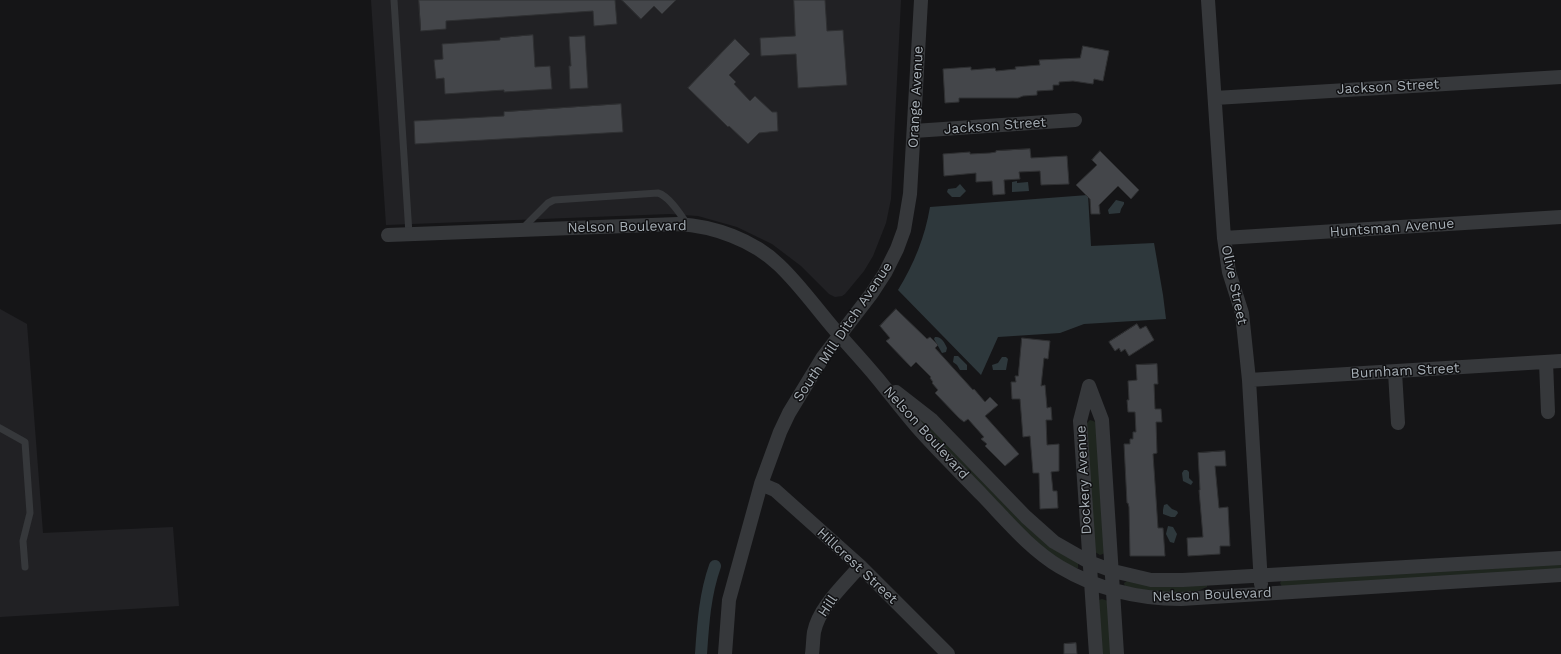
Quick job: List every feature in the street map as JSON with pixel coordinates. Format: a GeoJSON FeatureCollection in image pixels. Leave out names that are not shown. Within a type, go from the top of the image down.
{"type":"FeatureCollection","features":[{"type":"Feature","properties":{"kind":"street","name":"Orange Avenue"},"geometry":{"type":"LineString","coordinates":[[910,194],[921,0]]}},
{"type":"Feature","properties":{"kind":"street","name":"Olive Street"},"geometry":{"type":"LineString","coordinates":[[1208,0],[1224,238],[1229,272],[1242,313],[1249,380],[1261,594]]}},
{"type":"Feature","properties":{"kind":"street","name":"Jackson Street"},"geometry":{"type":"LineString","coordinates":[[1215,98],[1561,77]]}},
{"type":"Feature","properties":{"kind":"street","name":"Jackson Street"},"geometry":{"type":"LineString","coordinates":[[914,131],[1076,120]]}},
{"type":"Feature","properties":{"kind":"street","name":"South Mill Ditch Avenue"},"geometry":{"type":"LineString","coordinates":[[725,654],[729,600],[771,453],[790,412],[823,357],[839,334],[872,293],[891,261],[904,230],[910,194]]}},
{"type":"Feature","properties":{"kind":"street","name":"Huntsman Avenue"},"geometry":{"type":"LineString","coordinates":[[1224,238],[1561,217]]}},
{"type":"Feature","properties":{"kind":"street","name":"Nelson Boulevard"},"geometry":{"type":"LineString","coordinates":[[388,235],[664,224],[687,225],[731,236],[750,245],[767,255],[792,278],[877,377],[917,427],[1031,546],[1060,567],[1091,583],[1114,591],[1149,598],[1170,599],[1561,575]]}},
{"type":"Feature","properties":{"kind":"street","name":"Burnham Street"},"geometry":{"type":"LineString","coordinates":[[1249,380],[1561,361]]}},
{"type":"Feature","properties":{"kind":"street"},"geometry":{"type":"LineString","coordinates":[[1546,362],[1548,412]]}},
{"type":"Feature","properties":{"kind":"street"},"geometry":{"type":"LineString","coordinates":[[1395,372],[1398,423]]}},
{"type":"Feature","properties":{"kind":"street","name":"Nelson Boulevard"},"geometry":{"type":"LineString","coordinates":[[877,377],[932,420],[1043,533],[1065,549],[1089,562],[1113,571],[1139,578],[1172,581],[1561,558]]}},
{"type":"Feature","properties":{"kind":"street","name":"Dockery Avenue"},"geometry":{"type":"LineString","coordinates":[[1096,654],[1080,421],[1089,386],[1102,420],[1113,571],[1117,654]]}},
{"type":"Feature","properties":{"kind":"street","name":"Hillcrest Street"},"geometry":{"type":"LineString","coordinates":[[761,484],[775,490],[860,566],[948,654]]}},
{"type":"Feature","properties":{"kind":"street","name":"Hill"},"geometry":{"type":"LineString","coordinates":[[812,654],[814,631],[822,612],[860,566]]}},
{"type":"Feature","properties":{"kind":"lane"},"geometry":{"type":"LineString","coordinates":[[394,0],[409,234]]}},
{"type":"Feature","properties":{"kind":"lane"},"geometry":{"type":"LineString","coordinates":[[522,229],[548,202],[554,200],[658,193],[664,196],[678,210],[687,225]]}},
{"type":"Feature","properties":{"kind":"lane"},"geometry":{"type":"LineString","coordinates":[[0,428],[25,442],[30,513],[23,541],[25,567]]}},
{"type":"Feature","properties":{"kind":"shaded area"},"geometry":{"type":"Polygon","coordinates":[[[371,0],[901,0],[891,199],[886,223],[873,256],[864,271],[845,294],[835,297],[829,294],[801,266],[772,244],[737,227],[698,216],[669,214],[386,225],[371,0]]]}},
{"type":"Feature","properties":{"kind":"shaded area"},"geometry":{"type":"Polygon","coordinates":[[[1017,181],[1017,183],[1028,182],[1029,191],[1012,192],[1012,182],[1017,181]]]}},
{"type":"Feature","properties":{"kind":"shaded area"},"geometry":{"type":"Polygon","coordinates":[[[960,184],[966,191],[960,197],[952,197],[947,192],[948,189],[956,188],[960,184]]]}},
{"type":"Feature","properties":{"kind":"shaded area"},"geometry":{"type":"Polygon","coordinates":[[[1088,195],[1091,246],[1154,243],[1166,319],[1084,324],[1060,333],[998,337],[981,375],[898,290],[918,250],[930,207],[1088,195]]]}},
{"type":"Feature","properties":{"kind":"shaded area"},"geometry":{"type":"Polygon","coordinates":[[[1116,200],[1124,202],[1120,213],[1109,214],[1108,210],[1116,200]]]}},
{"type":"Feature","properties":{"kind":"shaded area"},"geometry":{"type":"Polygon","coordinates":[[[0,309],[27,324],[43,533],[173,527],[179,606],[0,617],[0,309]]]}},
{"type":"Feature","properties":{"kind":"shaded area"},"geometry":{"type":"Polygon","coordinates":[[[935,337],[944,342],[947,348],[946,352],[942,353],[934,339],[935,337]]]}},
{"type":"Feature","properties":{"kind":"shaded area"},"geometry":{"type":"Polygon","coordinates":[[[954,356],[958,356],[967,365],[967,370],[960,370],[953,362],[954,356]]]}},
{"type":"Feature","properties":{"kind":"shaded area"},"geometry":{"type":"Polygon","coordinates":[[[1002,357],[1006,357],[1008,359],[1006,370],[993,370],[992,365],[998,363],[1002,357]]]}},
{"type":"Feature","properties":{"kind":"shaded area"},"geometry":{"type":"Polygon","coordinates":[[[904,406],[929,425],[1078,563],[1078,568],[1076,569],[1045,551],[904,406]]]}},
{"type":"Feature","properties":{"kind":"shaded area"},"geometry":{"type":"Polygon","coordinates":[[[1090,420],[1096,422],[1105,553],[1100,555],[1095,552],[1085,425],[1090,420]]]}},
{"type":"Feature","properties":{"kind":"shaded area"},"geometry":{"type":"Polygon","coordinates":[[[1184,470],[1189,472],[1189,478],[1193,482],[1191,485],[1183,481],[1182,473],[1184,470]]]}},
{"type":"Feature","properties":{"kind":"shaded area"},"geometry":{"type":"Polygon","coordinates":[[[1167,504],[1172,509],[1177,511],[1178,513],[1175,517],[1163,514],[1164,505],[1167,504]]]}},
{"type":"Feature","properties":{"kind":"shaded area"},"geometry":{"type":"Polygon","coordinates":[[[1168,526],[1173,527],[1177,534],[1174,543],[1170,542],[1166,534],[1168,526]]]}},
{"type":"Feature","properties":{"kind":"shaded area"},"geometry":{"type":"Polygon","coordinates":[[[1561,563],[1561,571],[1282,587],[1280,583],[1282,580],[1561,563]]]}},
{"type":"Feature","properties":{"kind":"shaded area"},"geometry":{"type":"Polygon","coordinates":[[[1127,581],[1207,584],[1207,587],[1195,592],[1172,594],[1125,587],[1124,583],[1127,581]]]}},
{"type":"Feature","properties":{"kind":"shaded area"},"geometry":{"type":"Polygon","coordinates":[[[1102,599],[1108,601],[1113,654],[1100,654],[1099,600],[1102,599]]]}},
{"type":"Feature","properties":{"kind":"building"},"geometry":{"type":"Polygon","coordinates":[[[419,0],[615,0],[617,24],[594,26],[593,11],[446,21],[446,29],[421,31],[419,0]]]}},
{"type":"Feature","properties":{"kind":"building"},"geometry":{"type":"Polygon","coordinates":[[[622,0],[676,0],[662,14],[654,6],[641,19],[622,0]]]}},
{"type":"Feature","properties":{"kind":"building"},"geometry":{"type":"Polygon","coordinates":[[[794,0],[825,0],[827,31],[843,30],[847,85],[798,88],[796,54],[761,56],[760,38],[795,36],[794,0]]]}},
{"type":"Feature","properties":{"kind":"building"},"geometry":{"type":"Polygon","coordinates":[[[533,35],[535,67],[550,66],[552,89],[504,92],[504,90],[445,94],[444,78],[436,79],[434,60],[443,59],[442,44],[500,40],[500,38],[533,35]]]}},
{"type":"Feature","properties":{"kind":"building"},"geometry":{"type":"Polygon","coordinates":[[[585,36],[588,88],[570,89],[569,66],[571,66],[569,37],[585,36]]]}},
{"type":"Feature","properties":{"kind":"building"},"geometry":{"type":"Polygon","coordinates":[[[735,39],[750,54],[729,75],[736,82],[734,84],[750,101],[755,96],[772,112],[777,112],[778,131],[759,133],[748,144],[729,126],[728,127],[688,88],[735,39]]]}},
{"type":"Feature","properties":{"kind":"building"},"geometry":{"type":"Polygon","coordinates":[[[1083,46],[1109,51],[1103,81],[1094,79],[1093,84],[1073,81],[1059,82],[1059,85],[1053,85],[1053,90],[1037,91],[1037,95],[1018,98],[959,98],[959,102],[945,103],[943,69],[971,67],[971,70],[995,68],[996,71],[1016,69],[1015,67],[1040,65],[1039,60],[1080,58],[1083,46]]]}},
{"type":"Feature","properties":{"kind":"building"},"geometry":{"type":"Polygon","coordinates":[[[621,104],[623,132],[415,144],[414,121],[504,116],[504,112],[621,104]]]}},
{"type":"Feature","properties":{"kind":"building"},"geometry":{"type":"Polygon","coordinates":[[[1030,149],[1031,158],[1067,156],[1069,184],[1041,185],[1040,171],[1019,172],[1020,179],[1004,180],[1005,194],[993,195],[992,181],[976,182],[976,173],[944,176],[943,154],[970,152],[970,154],[990,153],[996,151],[1030,149]]]}},
{"type":"Feature","properties":{"kind":"building"},"geometry":{"type":"Polygon","coordinates":[[[1100,151],[1139,190],[1131,199],[1118,186],[1099,205],[1100,214],[1091,214],[1090,199],[1076,185],[1097,165],[1092,160],[1100,151]]]}},
{"type":"Feature","properties":{"kind":"building"},"geometry":{"type":"Polygon","coordinates":[[[896,309],[927,339],[930,337],[938,345],[935,348],[985,402],[990,397],[998,405],[985,416],[1019,454],[1005,466],[985,446],[987,444],[981,439],[984,437],[968,419],[964,422],[935,393],[938,390],[932,383],[931,377],[916,362],[911,367],[886,341],[890,338],[880,326],[896,309]]]}},
{"type":"Feature","properties":{"kind":"building"},"geometry":{"type":"Polygon","coordinates":[[[1137,324],[1140,329],[1146,326],[1154,340],[1129,356],[1125,349],[1121,352],[1119,348],[1115,351],[1109,342],[1137,324]]]}},
{"type":"Feature","properties":{"kind":"building"},"geometry":{"type":"Polygon","coordinates":[[[1022,338],[1050,341],[1048,359],[1044,358],[1041,386],[1045,385],[1047,408],[1051,407],[1052,420],[1046,420],[1047,445],[1059,444],[1059,471],[1051,472],[1053,491],[1057,491],[1058,508],[1040,509],[1039,473],[1033,473],[1030,436],[1023,437],[1020,399],[1012,399],[1011,382],[1016,382],[1015,376],[1018,376],[1022,338]]]}},
{"type":"Feature","properties":{"kind":"building"},"geometry":{"type":"Polygon","coordinates":[[[1157,364],[1158,384],[1154,384],[1155,409],[1161,409],[1162,422],[1156,422],[1157,453],[1153,454],[1158,528],[1163,528],[1165,556],[1130,556],[1129,507],[1127,503],[1124,444],[1130,444],[1130,439],[1133,439],[1133,432],[1136,432],[1135,412],[1128,412],[1128,381],[1137,380],[1136,365],[1157,364]]]}},
{"type":"Feature","properties":{"kind":"building"},"geometry":{"type":"Polygon","coordinates":[[[1225,451],[1226,466],[1215,466],[1219,508],[1228,507],[1230,546],[1220,546],[1220,554],[1188,556],[1187,538],[1203,537],[1199,490],[1198,453],[1225,451]]]}},
{"type":"Feature","properties":{"kind":"building"},"geometry":{"type":"Polygon","coordinates":[[[1076,643],[1077,654],[1064,654],[1064,644],[1076,643]]]}},
{"type":"Feature","properties":{"kind":"waterway"},"geometry":{"type":"LineString","coordinates":[[701,654],[707,598],[715,566]]}}]}
